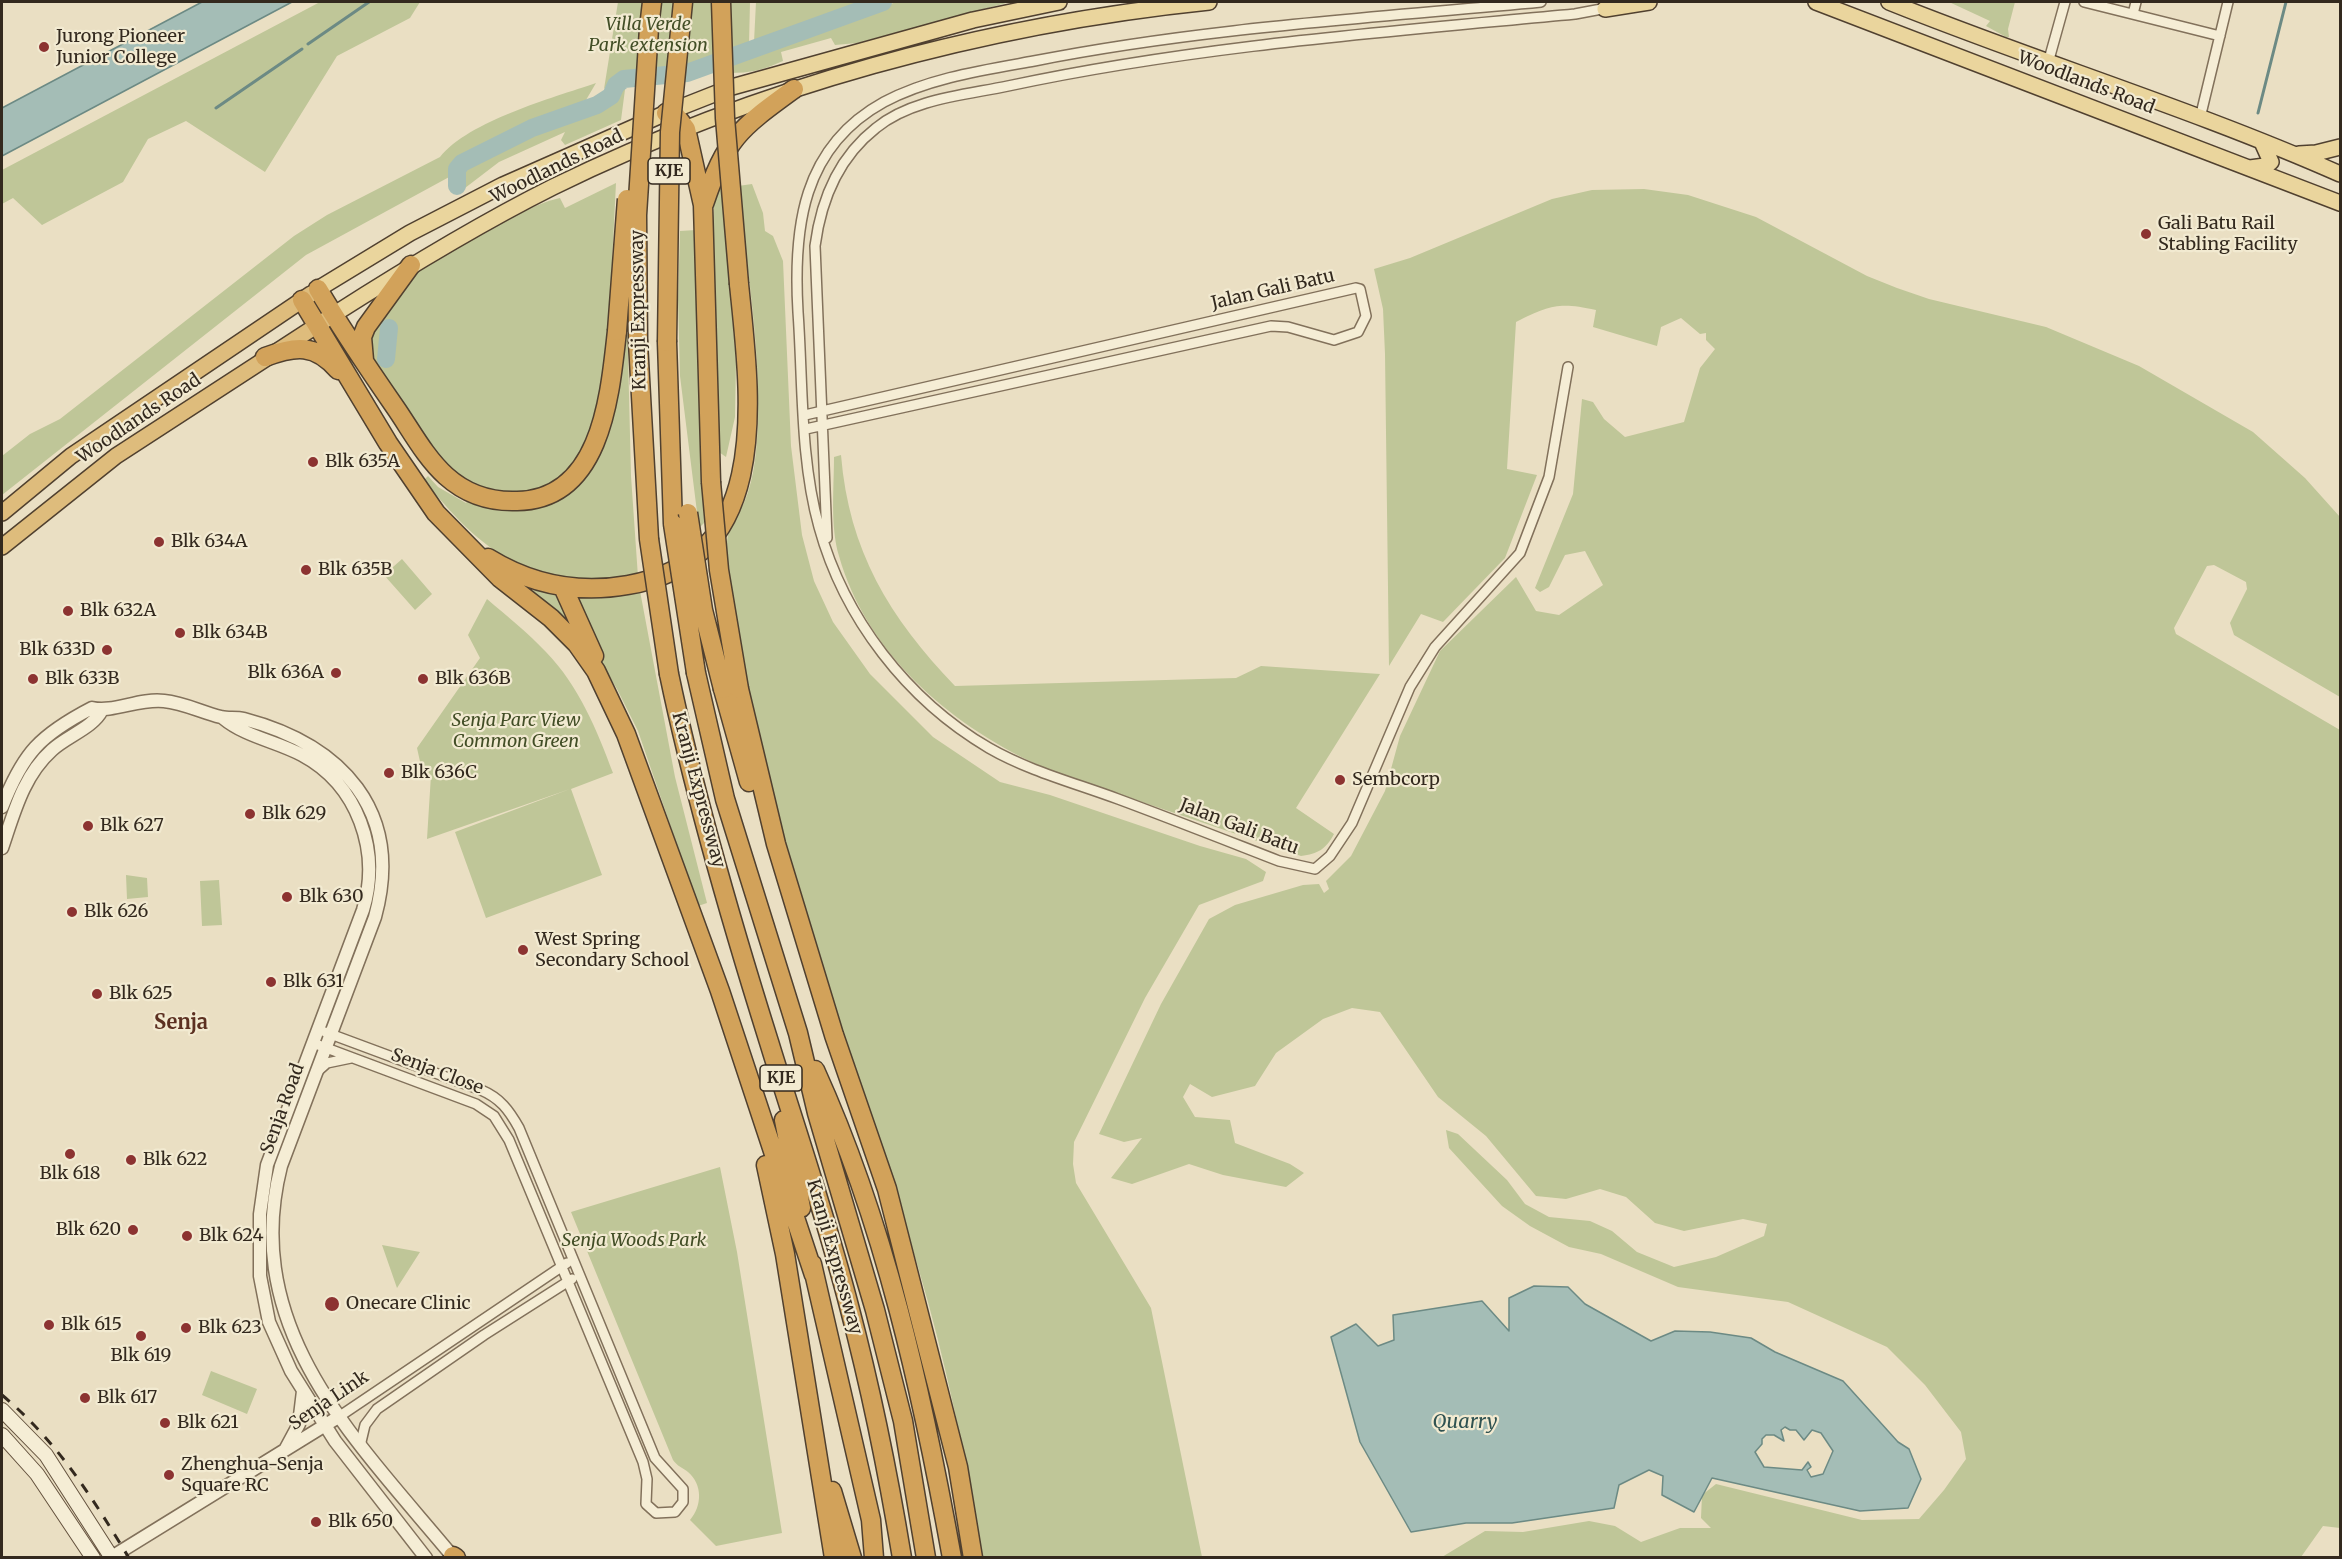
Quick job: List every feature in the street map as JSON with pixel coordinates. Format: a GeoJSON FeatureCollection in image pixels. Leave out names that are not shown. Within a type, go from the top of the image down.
{"type":"FeatureCollection","features":[{"type":"Feature","properties":{"kind":"highway","name":"Kranji Expressway"},"geometry":{"type":"LineString","coordinates":[[652,2],[637,215],[638,342],[649,539],[669,674],[690,760],[770,1045],[811,1173],[849,1306],[878,1426],[902,1557]]}},
{"type":"Feature","properties":{"kind":"highway","name":"Kranji Expressway"},"geometry":{"type":"LineString","coordinates":[[683,2],[670,132],[667,342],[672,465],[681,519],[696,673],[725,799],[798,1033]]}},
{"type":"Feature","properties":{"kind":"highway"},"geometry":{"type":"LineString","coordinates":[[464,542],[505,568],[542,583],[563,587],[610,588],[634,584],[682,567],[709,546],[719,532],[735,496],[745,445],[746,361],[723,95],[721,2]]}},
{"type":"Feature","properties":{"kind":"highway"},"geometry":{"type":"LineString","coordinates":[[318,289],[365,365],[432,461],[446,476],[477,495],[493,500],[526,501],[543,497],[559,489],[574,476],[591,453],[607,406],[617,331],[632,138],[649,28]]}},
{"type":"Feature","properties":{"kind":"highway"},"geometry":{"type":"LineString","coordinates":[[703,205],[717,166],[734,138],[795,89]]}},
{"type":"Feature","properties":{"kind":"highway"},"geometry":{"type":"LineString","coordinates":[[666,112],[675,116],[686,129],[703,205],[711,482],[731,689]]}},
{"type":"Feature","properties":{"kind":"highway"},"geometry":{"type":"LineString","coordinates":[[365,365],[361,348],[366,327],[411,265]]}},
{"type":"Feature","properties":{"kind":"highway","name":"Woodlands Road"},"geometry":{"type":"LineString","coordinates":[[2,513],[80,450],[318,289]]}},
{"type":"Feature","properties":{"kind":"highway"},"geometry":{"type":"LineString","coordinates":[[302,300],[356,392],[436,513],[500,578],[566,632],[591,663],[609,694]]}},
{"type":"Feature","properties":{"kind":"highway","name":"Woodlands Road"},"geometry":{"type":"LineString","coordinates":[[2,547],[116,456],[333,315]]}},
{"type":"Feature","properties":{"kind":"highway"},"geometry":{"type":"LineString","coordinates":[[266,357],[289,348],[311,350],[329,360],[356,392]]}},
{"type":"Feature","properties":{"kind":"highway"},"geometry":{"type":"LineString","coordinates":[[681,519],[703,610],[731,689],[834,1035],[887,1189],[952,1444],[973,1557]]}},
{"type":"Feature","properties":{"kind":"highway"},"geometry":{"type":"LineString","coordinates":[[563,587],[626,734],[720,991],[814,1275]]}},
{"type":"Feature","properties":{"kind":"highway"},"geometry":{"type":"LineString","coordinates":[[798,1033],[834,1112],[910,1347],[952,1557]]}},
{"type":"Feature","properties":{"kind":"highway","name":"KJE"},"geometry":{"type":"LineString","coordinates":[[798,1033],[817,1113],[875,1310],[903,1421],[926,1557]]}},
{"type":"Feature","properties":{"kind":"highway"},"geometry":{"type":"LineString","coordinates":[[770,1045],[814,1275],[871,1520],[874,1557]]}},
{"type":"Feature","properties":{"kind":"highway"},"geometry":{"type":"LineString","coordinates":[[749,1082],[785,1254],[834,1557]]}},
{"type":"Feature","properties":{"kind":"highway"},"geometry":{"type":"LineString","coordinates":[[817,1441],[852,1557]]}},
{"type":"Feature","properties":{"kind":"main road","name":"Woodlands Road"},"geometry":{"type":"LineString","coordinates":[[318,289],[410,233],[461,206],[666,112],[732,87],[973,21],[1059,2]]}},
{"type":"Feature","properties":{"kind":"main road","name":"Woodlands Road"},"geometry":{"type":"LineString","coordinates":[[333,315],[411,265],[555,186],[686,129],[741,108],[795,89],[978,40],[1058,24],[1209,2]]}},
{"type":"Feature","properties":{"kind":"main road"},"geometry":{"type":"LineString","coordinates":[[1609,5],[1650,2]]}},
{"type":"Feature","properties":{"kind":"main road","name":"Woodlands Road"},"geometry":{"type":"LineString","coordinates":[[1816,2],[2340,203]]}},
{"type":"Feature","properties":{"kind":"main road","name":"Woodlands Road"},"geometry":{"type":"LineString","coordinates":[[1889,2],[2200,118],[2340,174]]}},
{"type":"Feature","properties":{"kind":"main road"},"geometry":{"type":"LineString","coordinates":[[732,87],[726,95],[727,103],[741,108]]}},
{"type":"Feature","properties":{"kind":"main road"},"geometry":{"type":"LineString","coordinates":[[2250,168],[2265,166],[2271,162],[2262,142]]}},
{"type":"Feature","properties":{"kind":"main road"},"geometry":{"type":"LineString","coordinates":[[2293,154],[2316,153],[2340,147]]}},
{"type":"Feature","properties":{"kind":"main road"},"geometry":{"type":"LineString","coordinates":[[2,1410],[29,1435],[46,1455],[100,1539],[110,1548],[114,1556]]}},
{"type":"Feature","properties":{"kind":"main road"},"geometry":{"type":"LineString","coordinates":[[2,1435],[20,1454],[52,1496],[93,1557]]}},
{"type":"Feature","properties":{"kind":"main road"},"geometry":{"type":"LineString","coordinates":[[20,1454],[29,1453],[32,1450],[29,1435]]}},
{"type":"Feature","properties":{"kind":"street","name":"Jalan Gali Batu"},"geometry":{"type":"LineString","coordinates":[[1540,2],[1199,35],[1089,50],[936,82],[882,103],[845,132],[828,152],[807,191],[800,217],[796,272],[809,474],[817,516],[839,583],[879,648],[905,680],[943,715],[989,748],[1035,770],[1279,861],[1315,869],[1330,856],[1352,823],[1410,687],[1435,646],[1520,553],[1549,477],[1568,367]]}},
{"type":"Feature","properties":{"kind":"street"},"geometry":{"type":"LineString","coordinates":[[2048,63],[2065,2]]}},
{"type":"Feature","properties":{"kind":"street"},"geometry":{"type":"LineString","coordinates":[[2084,2],[2220,36]]}},
{"type":"Feature","properties":{"kind":"street"},"geometry":{"type":"LineString","coordinates":[[2133,14],[2136,2]]}},
{"type":"Feature","properties":{"kind":"street"},"geometry":{"type":"LineString","coordinates":[[2200,118],[2228,2]]}},
{"type":"Feature","properties":{"kind":"street","name":"Jalan Gali Batu"},"geometry":{"type":"LineString","coordinates":[[829,555],[825,524],[824,426],[815,273],[818,221],[825,199],[843,163],[868,135],[891,118],[940,100],[1092,68],[1272,43],[1609,5]]}},
{"type":"Feature","properties":{"kind":"street","name":"Jalan Gali Batu"},"geometry":{"type":"LineString","coordinates":[[805,415],[1356,288],[1360,289],[1366,316],[1358,332],[1334,340],[1315,337],[1288,327],[1271,326],[806,429]]}},
{"type":"Feature","properties":{"kind":"street","name":"Senja Road"},"geometry":{"type":"LineString","coordinates":[[2,808],[15,774],[38,744],[56,729],[92,708],[102,710],[154,700],[183,704],[223,718],[241,718],[275,729],[326,754],[357,788],[374,819],[381,857],[378,905],[267,1165],[260,1214],[260,1276],[269,1322],[281,1351],[303,1391],[325,1426],[426,1557]]}},
{"type":"Feature","properties":{"kind":"street","name":"Senja Road"},"geometry":{"type":"LineString","coordinates":[[2,848],[14,812],[28,779],[38,763],[63,740],[97,719],[102,710]]}},
{"type":"Feature","properties":{"kind":"street"},"geometry":{"type":"LineString","coordinates":[[2,808],[8,806],[14,812]]}},
{"type":"Feature","properties":{"kind":"street","name":"Senja Close"},"geometry":{"type":"LineString","coordinates":[[319,1045],[476,1104],[494,1116],[509,1140],[644,1465],[647,1485],[645,1497],[650,1509],[662,1515],[675,1512],[680,1508],[684,1495],[680,1483],[670,1476],[655,1458],[519,1128],[503,1103],[481,1090],[324,1031]]}},
{"type":"Feature","properties":{"kind":"street","name":"Senja Road"},"geometry":{"type":"LineString","coordinates":[[319,1045],[313,1078],[277,1182],[272,1217],[274,1271],[278,1296],[294,1341],[360,1446],[455,1557]]}},
{"type":"Feature","properties":{"kind":"street"},"geometry":{"type":"LineString","coordinates":[[313,1078],[327,1063],[353,1057]]}},
{"type":"Feature","properties":{"kind":"street"},"geometry":{"type":"LineString","coordinates":[[562,1266],[573,1260]]}},
{"type":"Feature","properties":{"kind":"street","name":"Senja Link"},"geometry":{"type":"LineString","coordinates":[[114,1556],[283,1454],[562,1266]]}},
{"type":"Feature","properties":{"kind":"street"},"geometry":{"type":"LineString","coordinates":[[568,1281],[580,1275]]}},
{"type":"Feature","properties":{"kind":"street","name":"Senja Link"},"geometry":{"type":"LineString","coordinates":[[360,1446],[365,1425],[377,1409],[568,1281]]}},
{"type":"Feature","properties":{"kind":"street"},"geometry":{"type":"LineString","coordinates":[[283,1454],[299,1424],[303,1391]]}},
{"type":"Feature","properties":{"kind":"street"},"geometry":{"type":"LineString","coordinates":[[647,1485],[657,1476],[670,1476]]}},
{"type":"Feature","properties":{"kind":"green space"},"geometry":{"type":"Polygon","coordinates":[[[320,2],[420,2],[410,18],[337,56],[265,172],[186,121],[148,139],[123,182],[42,225],[13,198],[2,204],[2,170],[320,2]]]}},
{"type":"Feature","properties":{"kind":"green space","name":"Villa Verde Park extension"},"geometry":{"type":"Polygon","coordinates":[[[618,2],[750,2],[749,44],[686,67],[631,70],[612,80],[604,89],[618,2]]]}},
{"type":"Feature","properties":{"kind":"green space"},"geometry":{"type":"Polygon","coordinates":[[[756,2],[863,2],[754,42],[756,2]]]}},
{"type":"Feature","properties":{"kind":"green space"},"geometry":{"type":"Polygon","coordinates":[[[896,2],[1010,2],[857,43],[835,45],[831,38],[781,52],[783,61],[769,67],[750,72],[729,73],[729,62],[896,2]]]}},
{"type":"Feature","properties":{"kind":"green space"},"geometry":{"type":"Polygon","coordinates":[[[1949,2],[2015,2],[2008,29],[2009,37],[1986,26],[1990,21],[1949,2]]]}},
{"type":"Feature","properties":{"kind":"green space"},"geometry":{"type":"Polygon","coordinates":[[[626,82],[621,120],[565,145],[561,140],[565,132],[499,162],[465,188],[465,168],[469,162],[534,132],[609,104],[626,82]]]}},
{"type":"Feature","properties":{"kind":"green space"},"geometry":{"type":"Polygon","coordinates":[[[596,83],[586,100],[526,123],[462,155],[451,167],[451,176],[306,255],[2,495],[2,456],[30,434],[60,419],[294,236],[327,215],[440,157],[470,132],[512,112],[596,83]]]}},
{"type":"Feature","properties":{"kind":"green space"},"geometry":{"type":"Polygon","coordinates":[[[616,183],[609,322],[627,314],[631,476],[638,577],[610,580],[564,578],[539,572],[496,551],[477,537],[441,501],[424,480],[428,476],[438,487],[466,503],[474,489],[441,460],[412,424],[366,346],[367,336],[409,280],[458,245],[504,220],[545,202],[560,198],[565,208],[616,183]]]}},
{"type":"Feature","properties":{"kind":"green space"},"geometry":{"type":"Polygon","coordinates":[[[721,184],[736,362],[735,417],[726,457],[716,450],[712,241],[715,191],[721,184]]]}},
{"type":"Feature","properties":{"kind":"green space"},"geometry":{"type":"Polygon","coordinates":[[[752,184],[763,213],[765,231],[773,236],[783,261],[791,446],[802,535],[814,581],[833,622],[870,674],[933,737],[1000,782],[1050,795],[1200,846],[1246,859],[1266,872],[1263,881],[1199,905],[1145,998],[1074,1142],[1073,1164],[1076,1183],[1151,1308],[1202,1557],[983,1557],[955,1411],[938,1338],[896,1194],[801,903],[760,756],[736,648],[728,586],[728,534],[744,503],[751,483],[758,419],[755,331],[738,186],[752,184]]]}},
{"type":"Feature","properties":{"kind":"green space"},"geometry":{"type":"Polygon","coordinates":[[[1644,189],[1688,195],[1756,217],[1867,276],[1897,288],[1929,299],[2046,327],[2139,366],[2253,432],[2305,478],[2340,517],[2340,697],[2234,635],[2230,623],[2247,589],[2246,582],[2214,565],[2207,566],[2174,628],[2176,634],[2340,730],[2340,1528],[2323,1526],[2301,1557],[1442,1557],[1485,1531],[1523,1532],[1589,1521],[1615,1526],[1641,1542],[1680,1528],[1711,1528],[1701,1518],[1702,1495],[1716,1484],[1862,1520],[1919,1519],[1966,1459],[1961,1432],[1925,1385],[1887,1347],[1788,1302],[1678,1287],[1601,1254],[1569,1247],[1530,1226],[1502,1206],[1449,1148],[1446,1130],[1458,1134],[1507,1180],[1525,1204],[1549,1217],[1590,1221],[1612,1231],[1637,1252],[1674,1267],[1716,1257],[1764,1236],[1767,1224],[1743,1219],[1684,1231],[1655,1223],[1626,1197],[1600,1189],[1566,1199],[1536,1196],[1486,1136],[1438,1097],[1380,1012],[1352,1008],[1323,1019],[1276,1053],[1255,1086],[1212,1097],[1190,1084],[1183,1097],[1195,1117],[1230,1120],[1235,1143],[1290,1164],[1304,1173],[1286,1187],[1223,1175],[1189,1164],[1132,1184],[1111,1178],[1142,1138],[1124,1142],[1099,1134],[1161,1004],[1209,919],[1235,905],[1303,885],[1319,884],[1324,893],[1329,889],[1326,881],[1351,856],[1385,791],[1400,736],[1440,651],[1516,577],[1536,611],[1559,615],[1603,585],[1585,551],[1565,555],[1549,587],[1540,592],[1535,588],[1573,494],[1582,399],[1593,402],[1604,419],[1625,437],[1684,422],[1700,368],[1715,349],[1706,340],[1706,333],[1700,334],[1681,318],[1661,327],[1657,346],[1593,327],[1596,310],[1573,306],[1546,309],[1516,322],[1507,469],[1537,475],[1505,558],[1443,622],[1421,614],[1389,666],[1385,354],[1383,309],[1374,269],[1410,258],[1552,199],[1592,190],[1644,189]]]}},
{"type":"Feature","properties":{"kind":"green space"},"geometry":{"type":"Polygon","coordinates":[[[696,230],[701,300],[704,523],[699,528],[680,376],[678,300],[680,231],[696,230]]]}},
{"type":"Feature","properties":{"kind":"green space"},"geometry":{"type":"Polygon","coordinates":[[[841,455],[845,490],[853,522],[876,581],[910,634],[955,686],[1236,678],[1261,666],[1380,674],[1296,808],[1334,834],[1328,843],[1317,852],[1301,856],[1075,779],[1036,764],[1003,747],[972,728],[942,705],[915,681],[890,653],[869,623],[852,591],[839,556],[834,532],[834,457],[841,455]]]}},
{"type":"Feature","properties":{"kind":"green space"},"geometry":{"type":"Polygon","coordinates":[[[402,559],[432,594],[415,610],[384,575],[402,559]]]}},
{"type":"Feature","properties":{"kind":"green space"},"geometry":{"type":"Polygon","coordinates":[[[535,587],[610,595],[640,591],[675,777],[707,903],[698,906],[638,731],[617,689],[592,648],[532,592],[535,587]]]}},
{"type":"Feature","properties":{"kind":"green space","name":"Senja Parc View Common Green"},"geometry":{"type":"Polygon","coordinates":[[[487,599],[558,665],[586,709],[613,773],[571,789],[602,875],[486,918],[455,832],[570,789],[427,839],[431,775],[421,766],[417,748],[480,658],[468,635],[487,599]]]}},
{"type":"Feature","properties":{"kind":"green space"},"geometry":{"type":"Polygon","coordinates":[[[126,875],[147,878],[148,897],[127,899],[126,875]]]}},
{"type":"Feature","properties":{"kind":"green space"},"geometry":{"type":"Polygon","coordinates":[[[219,880],[222,925],[202,926],[200,881],[219,880]]]}},
{"type":"Feature","properties":{"kind":"green space","name":"Senja Woods Park"},"geometry":{"type":"Polygon","coordinates":[[[720,1167],[737,1252],[782,1533],[716,1546],[690,1520],[699,1502],[696,1483],[688,1472],[673,1460],[571,1212],[720,1167]]]}},
{"type":"Feature","properties":{"kind":"green space"},"geometry":{"type":"Polygon","coordinates":[[[382,1245],[420,1252],[397,1288],[382,1245]]]}},
{"type":"Feature","properties":{"kind":"green space"},"geometry":{"type":"Polygon","coordinates":[[[211,1371],[257,1389],[247,1414],[202,1395],[211,1371]]]}},
{"type":"Feature","properties":{"kind":"water"},"geometry":{"type":"Polygon","coordinates":[[[202,2],[292,2],[2,156],[2,108],[202,2]]]}},
{"type":"Feature","properties":{"kind":"water","name":"Quarry"},"geometry":{"type":"Polygon","coordinates":[[[1534,1286],[1568,1287],[1585,1304],[1651,1341],[1675,1331],[1710,1332],[1751,1338],[1775,1352],[1843,1381],[1898,1442],[1909,1449],[1921,1479],[1908,1508],[1860,1511],[1712,1478],[1694,1512],[1662,1495],[1663,1476],[1649,1470],[1619,1485],[1614,1508],[1512,1523],[1466,1523],[1411,1532],[1360,1442],[1331,1337],[1356,1324],[1378,1346],[1394,1340],[1393,1315],[1482,1301],[1509,1331],[1509,1298],[1534,1286]],[[1785,1427],[1781,1430],[1784,1441],[1774,1435],[1766,1435],[1762,1439],[1762,1444],[1755,1452],[1764,1467],[1802,1470],[1808,1462],[1811,1467],[1807,1470],[1811,1477],[1823,1474],[1833,1451],[1821,1433],[1812,1430],[1804,1440],[1796,1430],[1785,1427]]]}},
{"type":"Feature","properties":{"kind":"waterway"},"geometry":{"type":"LineString","coordinates":[[308,44],[369,2]]}},
{"type":"Feature","properties":{"kind":"waterway"},"geometry":{"type":"LineString","coordinates":[[457,186],[457,169],[462,163],[532,128],[597,105],[611,96],[616,85],[624,79],[687,73],[883,2]]}},
{"type":"Feature","properties":{"kind":"waterway"},"geometry":{"type":"LineString","coordinates":[[2258,113],[2286,2]]}},
{"type":"Feature","properties":{"kind":"waterway"},"geometry":{"type":"LineString","coordinates":[[216,108],[302,49]]}},
{"type":"Feature","properties":{"kind":"waterway"},"geometry":{"type":"LineString","coordinates":[[386,359],[389,328]]}},
{"type":"Feature","properties":{"kind":"railway"},"geometry":{"type":"LineString","coordinates":[[2,1395],[40,1431],[57,1451],[87,1492],[129,1558]]}},
{"type":"Feature","properties":{"kind":"place","name":"Jurong Pioneer Junior College"},"geometry":{"type":"Point","coordinates":[44,47]}},
{"type":"Feature","properties":{"kind":"place","name":"Gali Batu Rail Stabling Facility"},"geometry":{"type":"Point","coordinates":[2146,234]}},
{"type":"Feature","properties":{"kind":"place","name":"Blk 635A"},"geometry":{"type":"Point","coordinates":[313,462]}},
{"type":"Feature","properties":{"kind":"place","name":"Blk 634A"},"geometry":{"type":"Point","coordinates":[159,542]}},
{"type":"Feature","properties":{"kind":"place","name":"Blk 635B"},"geometry":{"type":"Point","coordinates":[306,570]}},
{"type":"Feature","properties":{"kind":"place","name":"Blk 632A"},"geometry":{"type":"Point","coordinates":[68,611]}},
{"type":"Feature","properties":{"kind":"place","name":"Blk 634B"},"geometry":{"type":"Point","coordinates":[180,633]}},
{"type":"Feature","properties":{"kind":"place","name":"Blk 633D"},"geometry":{"type":"Point","coordinates":[107,650]}},
{"type":"Feature","properties":{"kind":"place","name":"Blk 636A"},"geometry":{"type":"Point","coordinates":[336,673]}},
{"type":"Feature","properties":{"kind":"place","name":"Blk 633B"},"geometry":{"type":"Point","coordinates":[33,679]}},
{"type":"Feature","properties":{"kind":"place","name":"Blk 636B"},"geometry":{"type":"Point","coordinates":[423,679]}},
{"type":"Feature","properties":{"kind":"place","name":"Blk 636C"},"geometry":{"type":"Point","coordinates":[389,773]}},
{"type":"Feature","properties":{"kind":"place","name":"Sembcorp"},"geometry":{"type":"Point","coordinates":[1340,780]}},
{"type":"Feature","properties":{"kind":"place","name":"Blk 629"},"geometry":{"type":"Point","coordinates":[250,814]}},
{"type":"Feature","properties":{"kind":"place","name":"Blk 627"},"geometry":{"type":"Point","coordinates":[88,826]}},
{"type":"Feature","properties":{"kind":"place","name":"Blk 630"},"geometry":{"type":"Point","coordinates":[287,897]}},
{"type":"Feature","properties":{"kind":"place","name":"Blk 626"},"geometry":{"type":"Point","coordinates":[72,912]}},
{"type":"Feature","properties":{"kind":"place","name":"West Spring Secondary School"},"geometry":{"type":"Point","coordinates":[523,950]}},
{"type":"Feature","properties":{"kind":"place","name":"Blk 631"},"geometry":{"type":"Point","coordinates":[271,982]}},
{"type":"Feature","properties":{"kind":"place","name":"Blk 625"},"geometry":{"type":"Point","coordinates":[97,994]}},
{"type":"Feature","properties":{"kind":"place","name":"Blk 618"},"geometry":{"type":"Point","coordinates":[70,1154]}},
{"type":"Feature","properties":{"kind":"place","name":"Blk 622"},"geometry":{"type":"Point","coordinates":[131,1160]}},
{"type":"Feature","properties":{"kind":"place","name":"Blk 620"},"geometry":{"type":"Point","coordinates":[133,1230]}},
{"type":"Feature","properties":{"kind":"place","name":"Blk 624"},"geometry":{"type":"Point","coordinates":[187,1236]}},
{"type":"Feature","properties":{"kind":"place","name":"Onecare Clinic"},"geometry":{"type":"Point","coordinates":[332,1304]}},
{"type":"Feature","properties":{"kind":"place","name":"Blk 615"},"geometry":{"type":"Point","coordinates":[49,1325]}},
{"type":"Feature","properties":{"kind":"place","name":"Blk 623"},"geometry":{"type":"Point","coordinates":[186,1328]}},
{"type":"Feature","properties":{"kind":"place","name":"Blk 619"},"geometry":{"type":"Point","coordinates":[141,1336]}},
{"type":"Feature","properties":{"kind":"place","name":"Blk 617"},"geometry":{"type":"Point","coordinates":[85,1398]}},
{"type":"Feature","properties":{"kind":"place","name":"Blk 621"},"geometry":{"type":"Point","coordinates":[165,1423]}},
{"type":"Feature","properties":{"kind":"place","name":"Zhenghua-Senja Square RC"},"geometry":{"type":"Point","coordinates":[169,1475]}},
{"type":"Feature","properties":{"kind":"place","name":"Blk 650"},"geometry":{"type":"Point","coordinates":[316,1522]}},
{"type":"Feature","properties":{"kind":"district","name":"Senja"},"geometry":{"type":"Point","coordinates":[181,1023]}}]}
